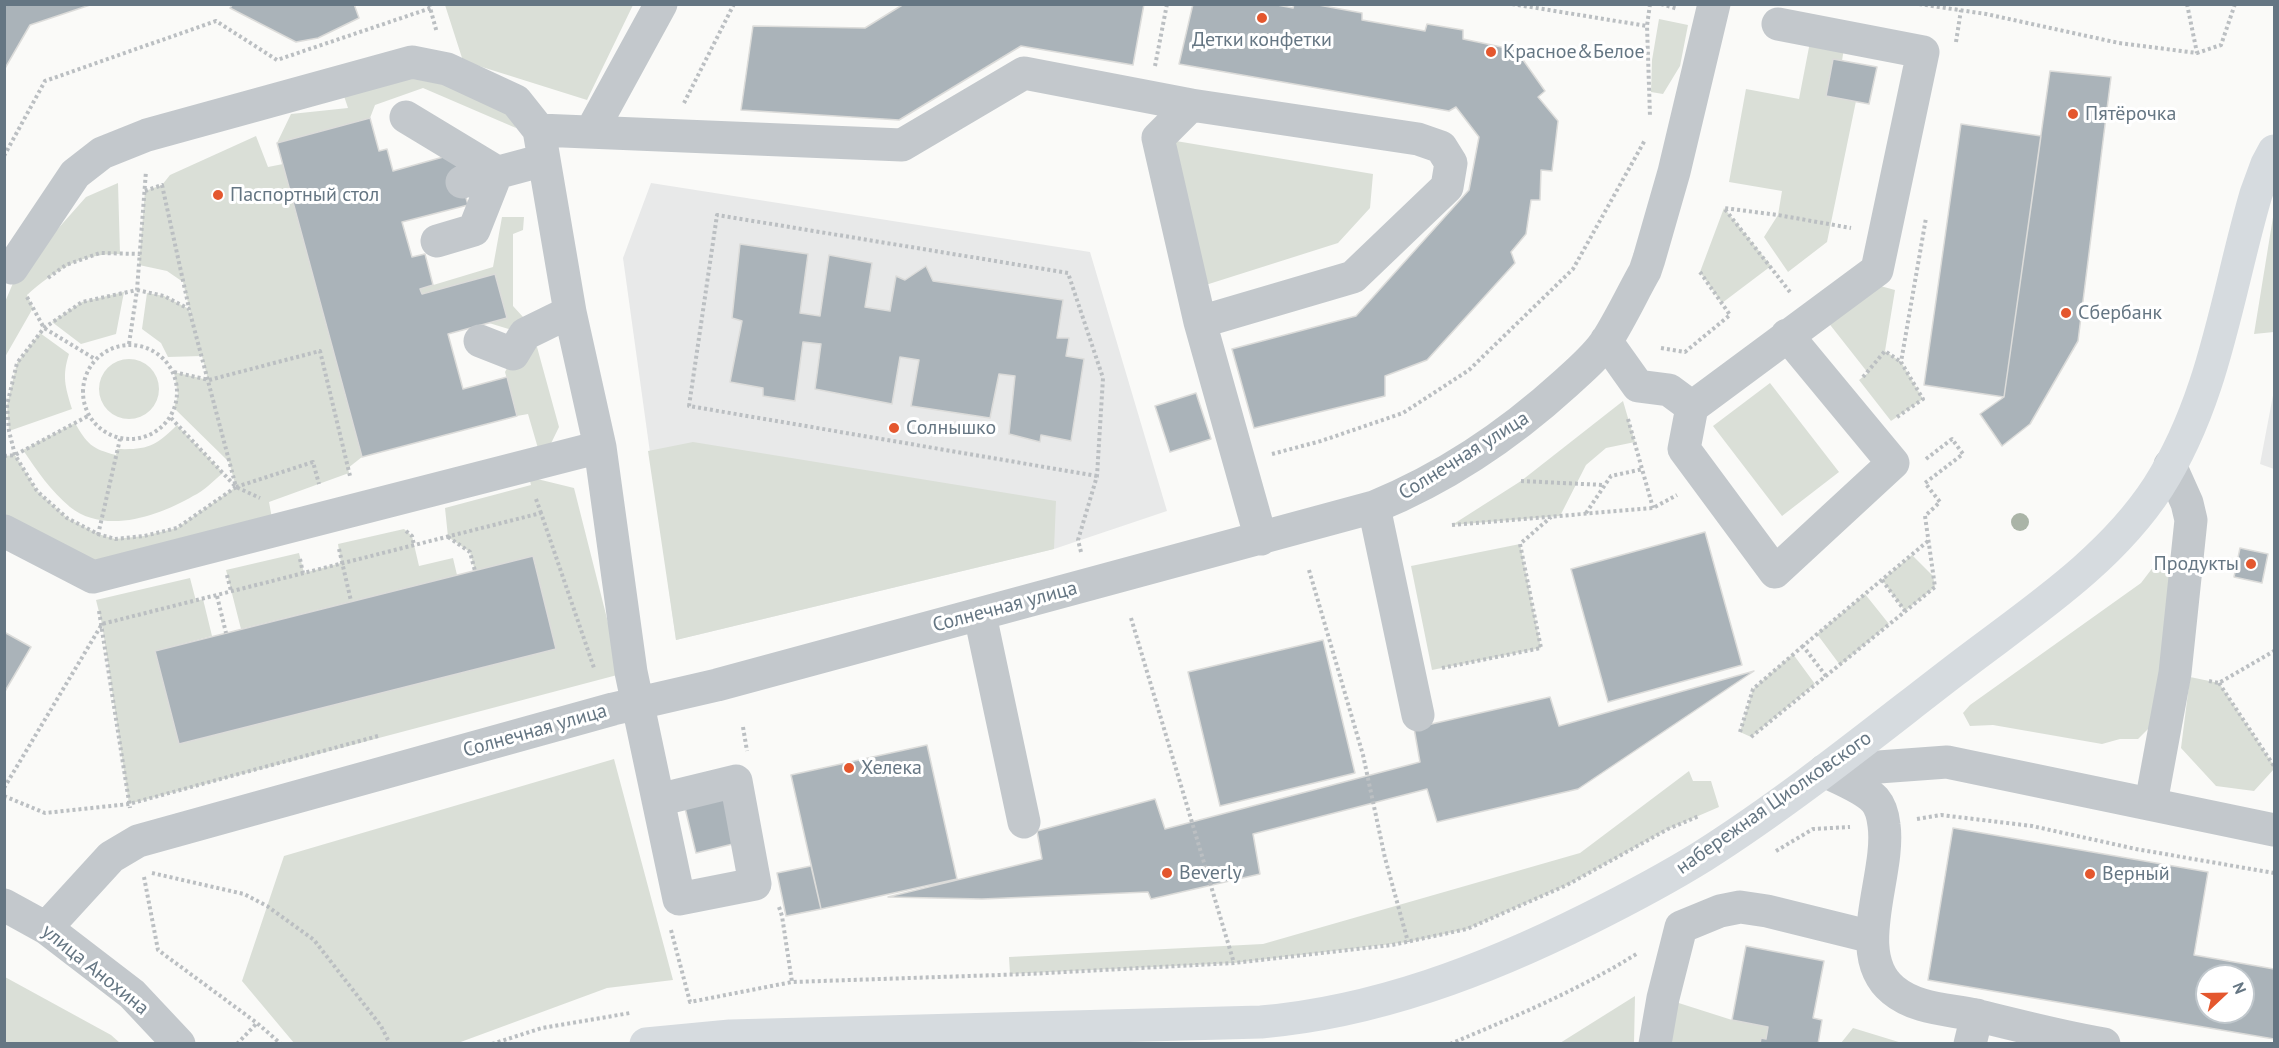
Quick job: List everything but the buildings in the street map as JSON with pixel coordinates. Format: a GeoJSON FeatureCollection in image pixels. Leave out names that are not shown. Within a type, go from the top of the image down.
{"type":"FeatureCollection","features":[{"type":"Feature","properties":{"kind":"main road","name":"набережная Циолковского"},"geometry":{"type":"LineString","coordinates":[[646,1044],[730,1036],[1261,1022],[1293,1019],[1358,1006],[1434,984],[1487,965],[1555,935],[1644,891],[1706,854],[1824,771],[2081,571],[2139,513],[2170,465],[2187,433],[2205,389],[2253,203],[2267,164],[2274,152]]}},
{"type":"Feature","properties":{"kind":"street"},"geometry":{"type":"LineString","coordinates":[[591,132],[661,4]]}},
{"type":"Feature","properties":{"kind":"street","name":"Солнечная улица"},"geometry":{"type":"LineString","coordinates":[[46,928],[111,857],[138,842],[639,704],[1261,539],[1374,507],[1401,496],[1497,440],[1535,411],[1583,368],[1606,341],[1645,271],[1674,172],[1700,8]]}},
{"type":"Feature","properties":{"kind":"street"},"geometry":{"type":"LineString","coordinates":[[1778,24],[1923,52],[1877,270],[1799,327],[1692,407],[1684,449],[1775,573],[1893,463],[1799,327]]}},
{"type":"Feature","properties":{"kind":"street"},"geometry":{"type":"LineString","coordinates":[[13,276],[75,174],[102,153],[147,135],[412,62],[447,69],[516,101],[542,145],[570,312],[600,447],[631,672],[658,800]]}},
{"type":"Feature","properties":{"kind":"street"},"geometry":{"type":"LineString","coordinates":[[462,182],[496,172],[542,145],[591,132],[902,145],[1024,73],[1191,105],[1418,139],[1441,147],[1451,163],[1448,187],[1353,277],[1200,322]]}},
{"type":"Feature","properties":{"kind":"street"},"geometry":{"type":"LineString","coordinates":[[1191,105],[1158,138],[1200,322],[1261,539]]}},
{"type":"Feature","properties":{"kind":"street"},"geometry":{"type":"LineString","coordinates":[[406,117],[496,172]]}},
{"type":"Feature","properties":{"kind":"street"},"geometry":{"type":"LineString","coordinates":[[437,241],[474,230],[496,172]]}},
{"type":"Feature","properties":{"kind":"street"},"geometry":{"type":"LineString","coordinates":[[480,341],[513,354],[525,334],[570,312]]}},
{"type":"Feature","properties":{"kind":"street"},"geometry":{"type":"LineString","coordinates":[[1606,341],[1638,386],[1669,390],[1692,407]]}},
{"type":"Feature","properties":{"kind":"street"},"geometry":{"type":"LineString","coordinates":[[4,531],[93,577],[335,522],[600,447]]}},
{"type":"Feature","properties":{"kind":"street"},"geometry":{"type":"LineString","coordinates":[[2151,803],[2175,674],[2191,520],[2187,503],[2170,465]]}},
{"type":"Feature","properties":{"kind":"street"},"geometry":{"type":"LineString","coordinates":[[1374,507],[1418,715]]}},
{"type":"Feature","properties":{"kind":"street"},"geometry":{"type":"LineString","coordinates":[[980,615],[1023,822]]}},
{"type":"Feature","properties":{"kind":"street"},"geometry":{"type":"LineString","coordinates":[[1824,771],[1947,762],[2274,830]]}},
{"type":"Feature","properties":{"kind":"street"},"geometry":{"type":"LineString","coordinates":[[1824,771],[1871,796],[1881,810],[1885,854],[1872,936],[1875,968],[1892,990],[1912,1003],[1973,1029],[2064,1037],[2104,1044]]}},
{"type":"Feature","properties":{"kind":"street","name":"улица Анохина"},"geometry":{"type":"LineString","coordinates":[[4,905],[46,928],[132,994],[179,1044]]}},
{"type":"Feature","properties":{"kind":"street"},"geometry":{"type":"LineString","coordinates":[[1655,1044],[1663,998],[1681,927],[1720,911],[1740,908],[1767,911],[1872,936]]}},
{"type":"Feature","properties":{"kind":"path"},"geometry":{"type":"LineString","coordinates":[[667,135],[734,4]]}},
{"type":"Feature","properties":{"kind":"path"},"geometry":{"type":"LineString","coordinates":[[1150,97],[1167,4]]}},
{"type":"Feature","properties":{"kind":"path"},"geometry":{"type":"LineString","coordinates":[[1512,4],[1647,26]]}},
{"type":"Feature","properties":{"kind":"path"},"geometry":{"type":"LineString","coordinates":[[1650,4],[1647,26],[1650,118]]}},
{"type":"Feature","properties":{"kind":"path"},"geometry":{"type":"LineString","coordinates":[[1661,4],[1700,8]]}},
{"type":"Feature","properties":{"kind":"path"},"geometry":{"type":"LineString","coordinates":[[1919,4],[1961,10],[2119,42],[2197,53],[2222,45],[2235,4]]}},
{"type":"Feature","properties":{"kind":"path"},"geometry":{"type":"LineString","coordinates":[[2187,4],[2197,53]]}},
{"type":"Feature","properties":{"kind":"path"},"geometry":{"type":"LineString","coordinates":[[4,156],[45,81],[216,21],[277,60],[431,8]]}},
{"type":"Feature","properties":{"kind":"path"},"geometry":{"type":"LineString","coordinates":[[1955,45],[1961,10]]}},
{"type":"Feature","properties":{"kind":"path"},"geometry":{"type":"LineString","coordinates":[[1240,463],[1321,441],[1403,412],[1469,370],[1573,269],[1651,130]]}},
{"type":"Feature","properties":{"kind":"path"},"geometry":{"type":"LineString","coordinates":[[129,344],[137,290],[147,135]]}},
{"type":"Feature","properties":{"kind":"path"},"geometry":{"type":"LineString","coordinates":[[145,191],[162,185],[189,309],[236,487]]}},
{"type":"Feature","properties":{"kind":"path"},"geometry":{"type":"LineString","coordinates":[[1799,327],[1724,208],[1885,233]]}},
{"type":"Feature","properties":{"kind":"path"},"geometry":{"type":"LineString","coordinates":[[1901,362],[1927,209]]}},
{"type":"Feature","properties":{"kind":"path"},"geometry":{"type":"LineString","coordinates":[[1089,584],[1078,540],[1097,476],[1103,378],[1068,273],[717,215],[689,406],[1097,476]]}},
{"type":"Feature","properties":{"kind":"path"},"geometry":{"type":"LineString","coordinates":[[44,281],[66,265],[100,254],[140,254]]}},
{"type":"Feature","properties":{"kind":"path"},"geometry":{"type":"LineString","coordinates":[[1661,348],[1684,352],[1731,315],[1700,272]]}},
{"type":"Feature","properties":{"kind":"path"},"geometry":{"type":"LineString","coordinates":[[13,276],[44,328],[95,359]]}},
{"type":"Feature","properties":{"kind":"path"},"geometry":{"type":"LineString","coordinates":[[189,309],[165,296],[137,290],[82,302],[44,328],[17,363],[7,405],[9,431],[15,454],[37,491],[67,518],[98,534],[115,539],[144,536],[177,528],[236,487],[313,462],[335,522]]}},
{"type":"Feature","properties":{"kind":"path"},"geometry":{"type":"LineString","coordinates":[[129,344],[156,351],[174,372],[178,395],[171,418],[149,436],[120,439],[101,431],[88,416],[82,386],[95,359],[111,348],[129,344]]}},
{"type":"Feature","properties":{"kind":"path"},"geometry":{"type":"LineString","coordinates":[[174,372],[209,380],[320,351],[335,522],[341,563],[351,601]]}},
{"type":"Feature","properties":{"kind":"path"},"geometry":{"type":"LineString","coordinates":[[1859,380],[1868,373],[1886,351],[1901,362],[1923,399],[1891,421]]}},
{"type":"Feature","properties":{"kind":"path"},"geometry":{"type":"LineString","coordinates":[[1626,412],[1653,508]]}},
{"type":"Feature","properties":{"kind":"path"},"geometry":{"type":"LineString","coordinates":[[4,456],[15,454],[88,416]]}},
{"type":"Feature","properties":{"kind":"path"},"geometry":{"type":"LineString","coordinates":[[171,418],[236,487],[335,522]]}},
{"type":"Feature","properties":{"kind":"path"},"geometry":{"type":"LineString","coordinates":[[120,439],[98,534],[93,577],[129,804],[138,842]]}},
{"type":"Feature","properties":{"kind":"path"},"geometry":{"type":"LineString","coordinates":[[1751,737],[1935,587],[1925,516],[1940,502],[1925,483],[1963,454],[1952,439],[1925,460]]}},
{"type":"Feature","properties":{"kind":"path"},"geometry":{"type":"LineString","coordinates":[[1585,514],[1611,476],[1643,470]]}},
{"type":"Feature","properties":{"kind":"path"},"geometry":{"type":"LineString","coordinates":[[1452,525],[1653,508],[1707,480]]}},
{"type":"Feature","properties":{"kind":"path"},"geometry":{"type":"LineString","coordinates":[[1521,481],[1604,485]]}},
{"type":"Feature","properties":{"kind":"path"},"geometry":{"type":"LineString","coordinates":[[4,788],[102,624],[541,513],[595,672]]}},
{"type":"Feature","properties":{"kind":"path"},"geometry":{"type":"LineString","coordinates":[[1409,673],[1541,648],[1520,544],[1551,517]]}},
{"type":"Feature","properties":{"kind":"path"},"geometry":{"type":"LineString","coordinates":[[448,537],[470,552],[475,571]]}},
{"type":"Feature","properties":{"kind":"path"},"geometry":{"type":"LineString","coordinates":[[1740,732],[1753,689],[1928,542]]}},
{"type":"Feature","properties":{"kind":"path"},"geometry":{"type":"LineString","coordinates":[[1309,570],[1362,755],[1385,858],[1408,942]]}},
{"type":"Feature","properties":{"kind":"path"},"geometry":{"type":"LineString","coordinates":[[1882,580],[1905,611]]}},
{"type":"Feature","properties":{"kind":"path"},"geometry":{"type":"LineString","coordinates":[[217,596],[226,633]]}},
{"type":"Feature","properties":{"kind":"path"},"geometry":{"type":"LineString","coordinates":[[1131,618],[1234,963]]}},
{"type":"Feature","properties":{"kind":"path"},"geometry":{"type":"LineString","coordinates":[[1803,646],[1826,676]]}},
{"type":"Feature","properties":{"kind":"path"},"geometry":{"type":"LineString","coordinates":[[2175,674],[2219,683],[2274,651]]}},
{"type":"Feature","properties":{"kind":"path"},"geometry":{"type":"LineString","coordinates":[[2219,683],[2274,766]]}},
{"type":"Feature","properties":{"kind":"path"},"geometry":{"type":"LineString","coordinates":[[4,795],[45,813],[129,804]]}},
{"type":"Feature","properties":{"kind":"path"},"geometry":{"type":"LineString","coordinates":[[782,916],[792,982],[1028,974],[1234,963],[1408,942],[1467,929],[1567,885],[1668,829],[1709,811]]}},
{"type":"Feature","properties":{"kind":"path"},"geometry":{"type":"LineString","coordinates":[[1768,856],[1813,830],[1884,825],[1941,815],[2032,826],[2136,849],[2274,873]]}},
{"type":"Feature","properties":{"kind":"path"},"geometry":{"type":"LineString","coordinates":[[281,1044],[257,1023],[158,950],[143,871],[244,894],[267,906],[314,940],[381,1026],[390,1044]]}},
{"type":"Feature","properties":{"kind":"path"},"geometry":{"type":"LineString","coordinates":[[1450,1044],[1509,1019],[1609,971],[1681,927]]}},
{"type":"Feature","properties":{"kind":"path"},"geometry":{"type":"LineString","coordinates":[[678,1005],[690,1002]]}},
{"type":"Feature","properties":{"kind":"path"},"geometry":{"type":"LineString","coordinates":[[492,1044],[542,1028],[633,1012]]}},
{"type":"Feature","properties":{"kind":"path"},"geometry":{"type":"LineString","coordinates":[[237,1044],[257,1023]]}},
{"type":"Feature","properties":{"kind":"shaded area"},"geometry":{"type":"Polygon","coordinates":[[[445,5],[633,5],[587,100],[463,61],[445,5]]]}},
{"type":"Feature","properties":{"kind":"shaded area"},"geometry":{"type":"Polygon","coordinates":[[[1659,19],[1688,25],[1680,66],[1663,94],[1651,92],[1652,60],[1659,19]]]}},
{"type":"Feature","properties":{"kind":"shaded area"},"geometry":{"type":"Polygon","coordinates":[[[1810,42],[1844,48],[1842,61],[1833,59],[1856,101],[1827,242],[1788,272],[1764,237],[1778,215],[1782,191],[1729,182],[1746,89],[1799,99],[1810,42]]]}},
{"type":"Feature","properties":{"kind":"shaded area"},"geometry":{"type":"Polygon","coordinates":[[[412,62],[503,95],[516,128],[423,88],[375,105],[370,118],[277,143],[291,114],[348,108],[339,81],[412,62]]]}},
{"type":"Feature","properties":{"kind":"shaded area"},"geometry":{"type":"Polygon","coordinates":[[[256,136],[268,167],[283,164],[362,457],[348,468],[349,473],[269,502],[273,524],[94,566],[5,519],[4,456],[15,455],[37,491],[67,518],[98,534],[115,539],[144,536],[177,528],[236,487],[229,462],[174,408],[178,395],[174,372],[208,380],[202,356],[168,357],[161,343],[142,329],[147,293],[164,296],[189,309],[193,323],[183,282],[167,271],[139,265],[145,191],[162,185],[170,175],[256,136]]]}},
{"type":"Feature","properties":{"kind":"shaded area"},"geometry":{"type":"Polygon","coordinates":[[[1158,138],[1373,174],[1370,208],[1338,243],[1193,289],[1158,138]]]}},
{"type":"Feature","properties":{"kind":"shaded area"},"geometry":{"type":"Polygon","coordinates":[[[118,183],[120,254],[93,256],[69,265],[27,295],[33,308],[5,357],[5,302],[16,276],[86,197],[118,183]]]}},
{"type":"Feature","properties":{"kind":"shaded area","name":"Солнышко"},"geometry":{"type":"Polygon","coordinates":[[[651,183],[1090,252],[1167,511],[1054,549],[676,640],[623,258],[651,183]]]}},
{"type":"Feature","properties":{"kind":"shaded area"},"geometry":{"type":"Polygon","coordinates":[[[1724,208],[1771,266],[1722,303],[1700,272],[1724,208]]]}},
{"type":"Feature","properties":{"kind":"shaded area"},"geometry":{"type":"Polygon","coordinates":[[[2274,211],[2274,332],[2254,334],[2274,211]]]}},
{"type":"Feature","properties":{"kind":"shaded area"},"geometry":{"type":"Polygon","coordinates":[[[502,217],[524,217],[523,230],[513,234],[513,306],[534,329],[525,334],[489,323],[507,318],[495,275],[422,294],[420,289],[493,267],[502,217]]]}},
{"type":"Feature","properties":{"kind":"shaded area"},"geometry":{"type":"Polygon","coordinates":[[[1862,281],[1895,290],[1885,351],[1901,362],[1923,399],[1891,421],[1859,380],[1868,373],[1820,312],[1862,281]]]}},
{"type":"Feature","properties":{"kind":"shaded area"},"geometry":{"type":"Polygon","coordinates":[[[124,292],[116,334],[81,344],[52,322],[82,302],[124,292]]]}},
{"type":"Feature","properties":{"kind":"shaded area"},"geometry":{"type":"Polygon","coordinates":[[[40,333],[69,354],[65,381],[72,409],[9,431],[7,405],[17,363],[40,333]]]}},
{"type":"Feature","properties":{"kind":"shaded area"},"geometry":{"type":"Polygon","coordinates":[[[525,334],[537,347],[559,427],[542,462],[528,414],[517,416],[505,372],[525,334]]]}},
{"type":"Feature","properties":{"kind":"shaded area"},"geometry":{"type":"Polygon","coordinates":[[[129,359],[150,368],[159,389],[150,410],[129,419],[108,410],[99,389],[108,368],[129,359]]]}},
{"type":"Feature","properties":{"kind":"shaded area"},"geometry":{"type":"Polygon","coordinates":[[[1770,383],[1839,472],[1782,516],[1713,426],[1770,383]]]}},
{"type":"Feature","properties":{"kind":"shaded area"},"geometry":{"type":"Polygon","coordinates":[[[2274,390],[2274,469],[2260,464],[2274,390]]]}},
{"type":"Feature","properties":{"kind":"shaded area"},"geometry":{"type":"Polygon","coordinates":[[[1623,401],[1635,442],[1606,448],[1586,465],[1560,516],[1452,525],[1521,481],[1623,401]]]}},
{"type":"Feature","properties":{"kind":"shaded area"},"geometry":{"type":"Polygon","coordinates":[[[75,423],[91,445],[116,455],[117,449],[136,449],[151,445],[177,425],[223,473],[197,494],[148,516],[115,521],[99,520],[84,515],[70,507],[57,494],[23,450],[75,423]]]}},
{"type":"Feature","properties":{"kind":"shaded area"},"geometry":{"type":"Polygon","coordinates":[[[693,442],[1056,501],[1054,549],[676,640],[648,451],[693,442]]]}},
{"type":"Feature","properties":{"kind":"shaded area"},"geometry":{"type":"Polygon","coordinates":[[[529,477],[574,488],[621,674],[129,804],[102,624],[96,600],[190,578],[196,601],[203,599],[212,636],[155,651],[179,744],[556,649],[533,557],[475,571],[470,552],[448,537],[445,508],[531,485],[529,477]]]}},
{"type":"Feature","properties":{"kind":"shaded area"},"geometry":{"type":"Polygon","coordinates":[[[404,529],[412,536],[419,566],[453,558],[457,575],[241,629],[226,570],[299,553],[304,573],[341,563],[338,544],[404,529]]]}},
{"type":"Feature","properties":{"kind":"shaded area"},"geometry":{"type":"Polygon","coordinates":[[[1520,544],[1541,648],[1432,670],[1411,566],[1520,544]]]}},
{"type":"Feature","properties":{"kind":"shaded area"},"geometry":{"type":"Polygon","coordinates":[[[1912,555],[1933,576],[1935,587],[1905,611],[1882,580],[1912,555]]]}},
{"type":"Feature","properties":{"kind":"shaded area"},"geometry":{"type":"Polygon","coordinates":[[[2157,562],[2177,566],[2151,726],[2138,739],[2120,739],[2102,744],[1993,725],[1970,726],[1963,713],[1970,705],[2141,583],[2157,562]]]}},
{"type":"Feature","properties":{"kind":"shaded area"},"geometry":{"type":"Polygon","coordinates":[[[1865,594],[1889,624],[1840,665],[1817,634],[1865,594]]]}},
{"type":"Feature","properties":{"kind":"shaded area"},"geometry":{"type":"Polygon","coordinates":[[[1793,654],[1815,684],[1751,737],[1740,732],[1753,689],[1793,654]]]}},
{"type":"Feature","properties":{"kind":"shaded area"},"geometry":{"type":"Polygon","coordinates":[[[2190,677],[2219,683],[2274,766],[2274,769],[2254,791],[2216,786],[2181,748],[2190,677]]]}},
{"type":"Feature","properties":{"kind":"shaded area"},"geometry":{"type":"Polygon","coordinates":[[[614,759],[673,980],[607,988],[458,1043],[294,1043],[242,981],[284,856],[614,759]]]}},
{"type":"Feature","properties":{"kind":"shaded area"},"geometry":{"type":"Polygon","coordinates":[[[1689,771],[1693,781],[1711,781],[1719,807],[1668,829],[1567,885],[1467,929],[1408,942],[1234,963],[1010,974],[1009,957],[1263,944],[1580,853],[1689,771]]]}},
{"type":"Feature","properties":{"kind":"shaded area"},"geometry":{"type":"Polygon","coordinates":[[[5,977],[111,1035],[120,1043],[5,1043],[5,977]]]}},
{"type":"Feature","properties":{"kind":"shaded area"},"geometry":{"type":"Polygon","coordinates":[[[1635,996],[1634,1043],[1560,1043],[1635,996]]]}},
{"type":"Feature","properties":{"kind":"shaded area"},"geometry":{"type":"Polygon","coordinates":[[[1663,998],[1732,1020],[1768,1027],[1766,1039],[1761,1038],[1760,1043],[1655,1044],[1663,998]]]}},
{"type":"Feature","properties":{"kind":"shaded area"},"geometry":{"type":"Polygon","coordinates":[[[1853,1028],[1902,1043],[1841,1043],[1853,1028]]]}},
{"type":"Feature","properties":{"kind":"place","name":"Детки конфетки"},"geometry":{"type":"Point","coordinates":[1262,18]}},
{"type":"Feature","properties":{"kind":"place","name":"Красное&Белое"},"geometry":{"type":"Point","coordinates":[1491,52]}},
{"type":"Feature","properties":{"kind":"place","name":"Пятёрочка"},"geometry":{"type":"Point","coordinates":[2073,114]}},
{"type":"Feature","properties":{"kind":"place","name":"Паспортный стол"},"geometry":{"type":"Point","coordinates":[218,195]}},
{"type":"Feature","properties":{"kind":"place","name":"Сбербанк"},"geometry":{"type":"Point","coordinates":[2066,313]}},
{"type":"Feature","properties":{"kind":"place","name":"Солнышко"},"geometry":{"type":"Point","coordinates":[894,428]}},
{"type":"Feature","properties":{"kind":"place","name":"Продукты"},"geometry":{"type":"Point","coordinates":[2251,564]}},
{"type":"Feature","properties":{"kind":"place","name":"Хелека"},"geometry":{"type":"Point","coordinates":[849,768]}},
{"type":"Feature","properties":{"kind":"place","name":"Beverly"},"geometry":{"type":"Point","coordinates":[1167,873]}},
{"type":"Feature","properties":{"kind":"place","name":"Верный"},"geometry":{"type":"Point","coordinates":[2090,874]}}]}
